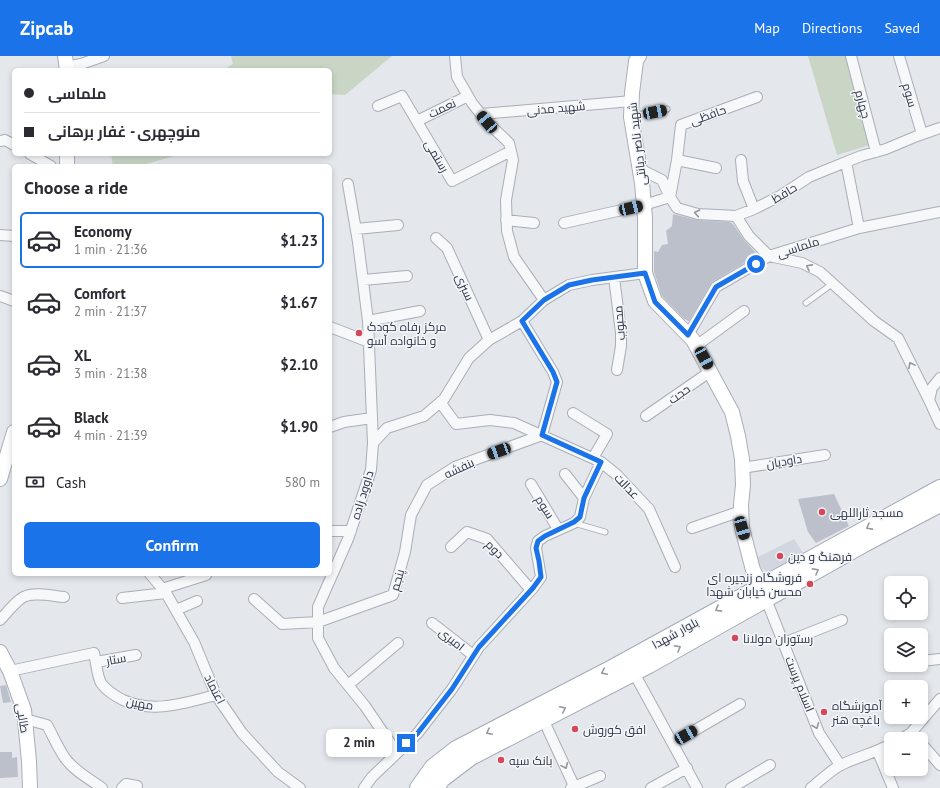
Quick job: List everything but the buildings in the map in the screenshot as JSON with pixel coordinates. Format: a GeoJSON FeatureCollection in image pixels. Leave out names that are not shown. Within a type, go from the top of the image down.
{"type":"FeatureCollection","features":[{"type":"Feature","properties":{"kind":"main road","name":"شهید ناصر دیانتی"},"geometry":{"type":"LineString","coordinates":[[637,58],[632,101],[632,117],[644,205],[645,273],[655,302],[692,340],[732,412],[738,436],[742,468],[742,528],[753,570],[764,592]]}},
{"type":"Feature","properties":{"kind":"main road"},"geometry":{"type":"LineString","coordinates":[[0,479],[2,464],[12,437]]}},
{"type":"Feature","properties":{"kind":"main road","name":"بلوار شهدا"},"geometry":{"type":"LineString","coordinates":[[418,788],[433,767],[456,749],[634,672],[764,592],[940,488]]}},
{"type":"Feature","properties":{"kind":"main road","name":"بلوار شهدا"},"geometry":{"type":"LineString","coordinates":[[436,788],[442,780],[471,757],[614,667],[940,504]]}},
{"type":"Feature","properties":{"kind":"main road","name":"طالبی"},"geometry":{"type":"LineString","coordinates":[[0,652],[10,671],[24,710],[30,788]]}},
{"type":"Feature","properties":{"kind":"street"},"geometry":{"type":"LineString","coordinates":[[66,64],[81,64],[104,56]]}},
{"type":"Feature","properties":{"kind":"street"},"geometry":{"type":"LineString","coordinates":[[455,56],[458,77],[468,96],[481,114],[509,142],[512,160],[506,200],[507,231],[514,257],[544,300]]}},
{"type":"Feature","properties":{"kind":"street","name":"چهارم"},"geometry":{"type":"LineString","coordinates":[[851,56],[876,152]]}},
{"type":"Feature","properties":{"kind":"street","name":"سوم"},"geometry":{"type":"LineString","coordinates":[[899,56],[922,134]]}},
{"type":"Feature","properties":{"kind":"street","name":"رستمی"},"geometry":{"type":"LineString","coordinates":[[378,106],[402,96],[452,182],[511,151]]}},
{"type":"Feature","properties":{"kind":"street","name":"نعمت"},"geometry":{"type":"LineString","coordinates":[[417,120],[468,96]]}},
{"type":"Feature","properties":{"kind":"street","name":"حافظی"},"geometry":{"type":"LineString","coordinates":[[670,197],[677,160],[681,125],[757,97]]}},
{"type":"Feature","properties":{"kind":"street","name":"شهید مدنی"},"geometry":{"type":"LineString","coordinates":[[481,114],[632,101]]}},
{"type":"Feature","properties":{"kind":"street","name":"حافظ"},"geometry":{"type":"LineString","coordinates":[[640,169],[662,180],[677,208],[698,214],[736,216],[780,196],[809,177],[940,128]]}},
{"type":"Feature","properties":{"kind":"street"},"geometry":{"type":"LineString","coordinates":[[34,156],[48,164]]}},
{"type":"Feature","properties":{"kind":"street"},"geometry":{"type":"LineString","coordinates":[[677,160],[716,168]]}},
{"type":"Feature","properties":{"kind":"street"},"geometry":{"type":"LineString","coordinates":[[741,160],[743,181],[754,209]]}},
{"type":"Feature","properties":{"kind":"street"},"geometry":{"type":"LineString","coordinates":[[846,162],[859,228]]}},
{"type":"Feature","properties":{"kind":"street","name":"داوود زاده"},"geometry":{"type":"LineString","coordinates":[[332,575],[351,531],[371,470],[373,443],[368,321],[356,229],[348,184]]}},
{"type":"Feature","properties":{"kind":"street"},"geometry":{"type":"LineString","coordinates":[[564,222],[644,205],[670,197]]}},
{"type":"Feature","properties":{"kind":"street","name":"ملماسی"},"geometry":{"type":"LineString","coordinates":[[692,340],[716,287],[769,256],[859,228],[940,212]]}},
{"type":"Feature","properties":{"kind":"street"},"geometry":{"type":"LineString","coordinates":[[736,216],[749,236],[769,256],[802,263],[820,272],[874,321],[898,338],[940,424]]}},
{"type":"Feature","properties":{"kind":"street"},"geometry":{"type":"LineString","coordinates":[[506,220],[534,223]]}},
{"type":"Feature","properties":{"kind":"street"},"geometry":{"type":"LineString","coordinates":[[356,229],[398,225]]}},
{"type":"Feature","properties":{"kind":"street"},"geometry":{"type":"LineString","coordinates":[[0,235],[12,236]]}},
{"type":"Feature","properties":{"kind":"street","name":"سبزی"},"geometry":{"type":"LineString","coordinates":[[436,238],[447,248],[489,340]]}},
{"type":"Feature","properties":{"kind":"street"},"geometry":{"type":"LineString","coordinates":[[373,443],[387,428],[424,416],[444,399],[470,358],[489,340],[522,321],[544,300],[569,285],[592,280],[645,273]]}},
{"type":"Feature","properties":{"kind":"street"},"geometry":{"type":"LineString","coordinates":[[363,280],[407,276]]}},
{"type":"Feature","properties":{"kind":"street","name":"محبوب"},"geometry":{"type":"LineString","coordinates":[[614,277],[621,333],[621,346],[617,370]]}},
{"type":"Feature","properties":{"kind":"street"},"geometry":{"type":"LineString","coordinates":[[0,296],[12,300]]}},
{"type":"Feature","properties":{"kind":"street"},"geometry":{"type":"LineString","coordinates":[[368,321],[420,311]]}},
{"type":"Feature","properties":{"kind":"street"},"geometry":{"type":"LineString","coordinates":[[692,340],[744,311]]}},
{"type":"Feature","properties":{"kind":"street"},"geometry":{"type":"LineString","coordinates":[[522,321],[553,372],[557,382],[542,435]]}},
{"type":"Feature","properties":{"kind":"street"},"geometry":{"type":"LineString","coordinates":[[332,328],[369,342]]}},
{"type":"Feature","properties":{"kind":"street","name":"حجت"},"geometry":{"type":"LineString","coordinates":[[646,416],[711,372]]}},
{"type":"Feature","properties":{"kind":"street"},"geometry":{"type":"LineString","coordinates":[[929,400],[932,388],[940,378]]}},
{"type":"Feature","properties":{"kind":"street","name":"عدالت"},"geometry":{"type":"LineString","coordinates":[[440,402],[456,424],[490,420],[514,423],[597,460],[617,475],[649,509],[675,568]]}},
{"type":"Feature","properties":{"kind":"street"},"geometry":{"type":"LineString","coordinates":[[364,788],[372,777],[396,752],[417,734],[452,689],[473,655],[541,577],[536,548],[538,541],[558,529],[574,522],[580,517],[584,498],[607,434],[573,413]]}},
{"type":"Feature","properties":{"kind":"street"},"geometry":{"type":"LineString","coordinates":[[332,426],[344,422],[372,418]]}},
{"type":"Feature","properties":{"kind":"street","name":"بنفشه"},"geometry":{"type":"LineString","coordinates":[[413,511],[427,485],[455,468],[542,435]]}},
{"type":"Feature","properties":{"kind":"street","name":"داودیان"},"geometry":{"type":"LineString","coordinates":[[742,468],[825,455]]}},
{"type":"Feature","properties":{"kind":"street"},"geometry":{"type":"LineString","coordinates":[[566,474],[584,498]]}},
{"type":"Feature","properties":{"kind":"street","name":"سوم"},"geometry":{"type":"LineString","coordinates":[[531,484],[558,529]]}},
{"type":"Feature","properties":{"kind":"street","name":"پنجم"},"geometry":{"type":"LineString","coordinates":[[318,622],[394,595],[413,511]]}},
{"type":"Feature","properties":{"kind":"street"},"geometry":{"type":"LineString","coordinates":[[692,528],[741,511]]}},
{"type":"Feature","properties":{"kind":"street"},"geometry":{"type":"LineString","coordinates":[[332,531],[351,531]]}},
{"type":"Feature","properties":{"kind":"street","name":"دوم"},"geometry":{"type":"LineString","coordinates":[[451,547],[467,532],[487,539],[531,590]]}},
{"type":"Feature","properties":{"kind":"street","name":"اعتماد"},"geometry":{"type":"LineString","coordinates":[[152,576],[164,591],[176,610],[194,642],[216,695],[242,733],[278,772],[300,788]]}},
{"type":"Feature","properties":{"kind":"street"},"geometry":{"type":"LineString","coordinates":[[122,598],[164,591],[203,576]]}},
{"type":"Feature","properties":{"kind":"street","name":"داوود زاده"},"geometry":{"type":"LineString","coordinates":[[331,576],[318,607],[318,638],[334,668],[365,706],[396,752]]}},
{"type":"Feature","properties":{"kind":"street","name":"اسلام پرست"},"geometry":{"type":"LineString","coordinates":[[764,592],[819,733],[840,766]]}},
{"type":"Feature","properties":{"kind":"street"},"geometry":{"type":"LineString","coordinates":[[0,620],[25,596],[42,595],[64,597]]}},
{"type":"Feature","properties":{"kind":"street"},"geometry":{"type":"LineString","coordinates":[[254,598],[282,624],[318,622]]}},
{"type":"Feature","properties":{"kind":"street"},"geometry":{"type":"LineString","coordinates":[[176,610],[197,601]]}},
{"type":"Feature","properties":{"kind":"street"},"geometry":{"type":"LineString","coordinates":[[784,643],[842,620]]}},
{"type":"Feature","properties":{"kind":"street","name":"امیری"},"geometry":{"type":"LineString","coordinates":[[432,623],[473,655]]}},
{"type":"Feature","properties":{"kind":"street"},"geometry":{"type":"LineString","coordinates":[[348,685],[398,643]]}},
{"type":"Feature","properties":{"kind":"street","name":"ستار"},"geometry":{"type":"LineString","coordinates":[[10,671],[95,658],[136,655]]}},
{"type":"Feature","properties":{"kind":"street","name":"مهین"},"geometry":{"type":"LineString","coordinates":[[95,658],[101,682],[114,696],[131,704],[154,708],[177,705],[216,695]]}},
{"type":"Feature","properties":{"kind":"street"},"geometry":{"type":"LineString","coordinates":[[928,660],[940,659]]}},
{"type":"Feature","properties":{"kind":"street"},"geometry":{"type":"LineString","coordinates":[[634,672],[698,788]]}},
{"type":"Feature","properties":{"kind":"street"},"geometry":{"type":"LineString","coordinates":[[917,732],[940,699]]}},
{"type":"Feature","properties":{"kind":"street"},"geometry":{"type":"LineString","coordinates":[[673,743],[740,704]]}},
{"type":"Feature","properties":{"kind":"street"},"geometry":{"type":"LineString","coordinates":[[540,713],[573,788],[600,776]]}},
{"type":"Feature","properties":{"kind":"street"},"geometry":{"type":"LineString","coordinates":[[25,719],[47,724],[66,760],[78,771],[102,788]]}},
{"type":"Feature","properties":{"kind":"street"},"geometry":{"type":"LineString","coordinates":[[813,787],[840,766],[884,748]]}},
{"type":"Feature","properties":{"kind":"street"},"geometry":{"type":"LineString","coordinates":[[928,751],[940,765]]}},
{"type":"Feature","properties":{"kind":"street"},"geometry":{"type":"LineString","coordinates":[[878,752],[893,788]]}},
{"type":"Feature","properties":{"kind":"street"},"geometry":{"type":"LineString","coordinates":[[731,788],[770,765]]}},
{"type":"Feature","properties":{"kind":"street"},"geometry":{"type":"LineString","coordinates":[[651,788],[687,768]]}},
{"type":"Feature","properties":{"kind":"street"},"geometry":{"type":"LineString","coordinates":[[122,788],[126,784],[137,786]]}},
{"type":"Feature","properties":{"kind":"lane"},"geometry":{"type":"LineString","coordinates":[[632,117],[667,110]]}},
{"type":"Feature","properties":{"kind":"lane"},"geometry":{"type":"LineString","coordinates":[[806,303],[832,284]]}},
{"type":"Feature","properties":{"kind":"lane"},"geometry":{"type":"LineString","coordinates":[[574,522],[605,532]]}},
{"type":"Feature","properties":{"kind":"shaded area","name":"فرهنگ و دین"},"geometry":{"type":"Polygon","coordinates":[[[794,539],[804,554],[768,573],[760,567],[756,558],[794,539]]]}},
{"type":"Feature","properties":{"kind":"green space"},"geometry":{"type":"Polygon","coordinates":[[[231,56],[392,56],[345,95],[332,94],[332,68],[226,68],[233,64],[231,56]]]}},
{"type":"Feature","properties":{"kind":"green space"},"geometry":{"type":"Polygon","coordinates":[[[808,56],[847,56],[870,145],[837,155],[808,56]]]}},
{"type":"Feature","properties":{"kind":"green space"},"geometry":{"type":"Polygon","coordinates":[[[111,156],[174,156],[146,164],[113,164],[111,156]]]}},
{"type":"Feature","properties":{"kind":"place","name":"مرکز رفاه کودک و خانواده آسو"},"geometry":{"type":"Point","coordinates":[359,333]}},
{"type":"Feature","properties":{"kind":"place","name":"مسجد ثاراللهی"},"geometry":{"type":"Point","coordinates":[822,512]}},
{"type":"Feature","properties":{"kind":"place","name":"فرهنگ و دین"},"geometry":{"type":"Point","coordinates":[780,556]}},
{"type":"Feature","properties":{"kind":"place","name":"فروشگاه زنجیره ای محسن خیابان شهدا"},"geometry":{"type":"Point","coordinates":[810,584]}},
{"type":"Feature","properties":{"kind":"place","name":"رستوران مولانا"},"geometry":{"type":"Point","coordinates":[735,638]}},
{"type":"Feature","properties":{"kind":"place","name":"آموزشگاه باغچه هنر"},"geometry":{"type":"Point","coordinates":[824,712]}},
{"type":"Feature","properties":{"kind":"place","name":"افق کوروش"},"geometry":{"type":"Point","coordinates":[575,729]}},
{"type":"Feature","properties":{"kind":"place","name":"بانک سپه"},"geometry":{"type":"Point","coordinates":[501,760]}},
{"type":"Feature","properties":{"kind":"route"},"geometry":{"type":"LineString","coordinates":[[406,743],[417,734],[452,689],[479,647],[533,588],[541,577],[536,548],[538,541],[558,529],[574,522],[580,517],[584,498],[601,462],[542,435],[557,382],[553,372],[522,321],[544,300],[569,285],[592,280],[645,273],[655,302],[688,335],[716,287],[756,264]]}}]}
